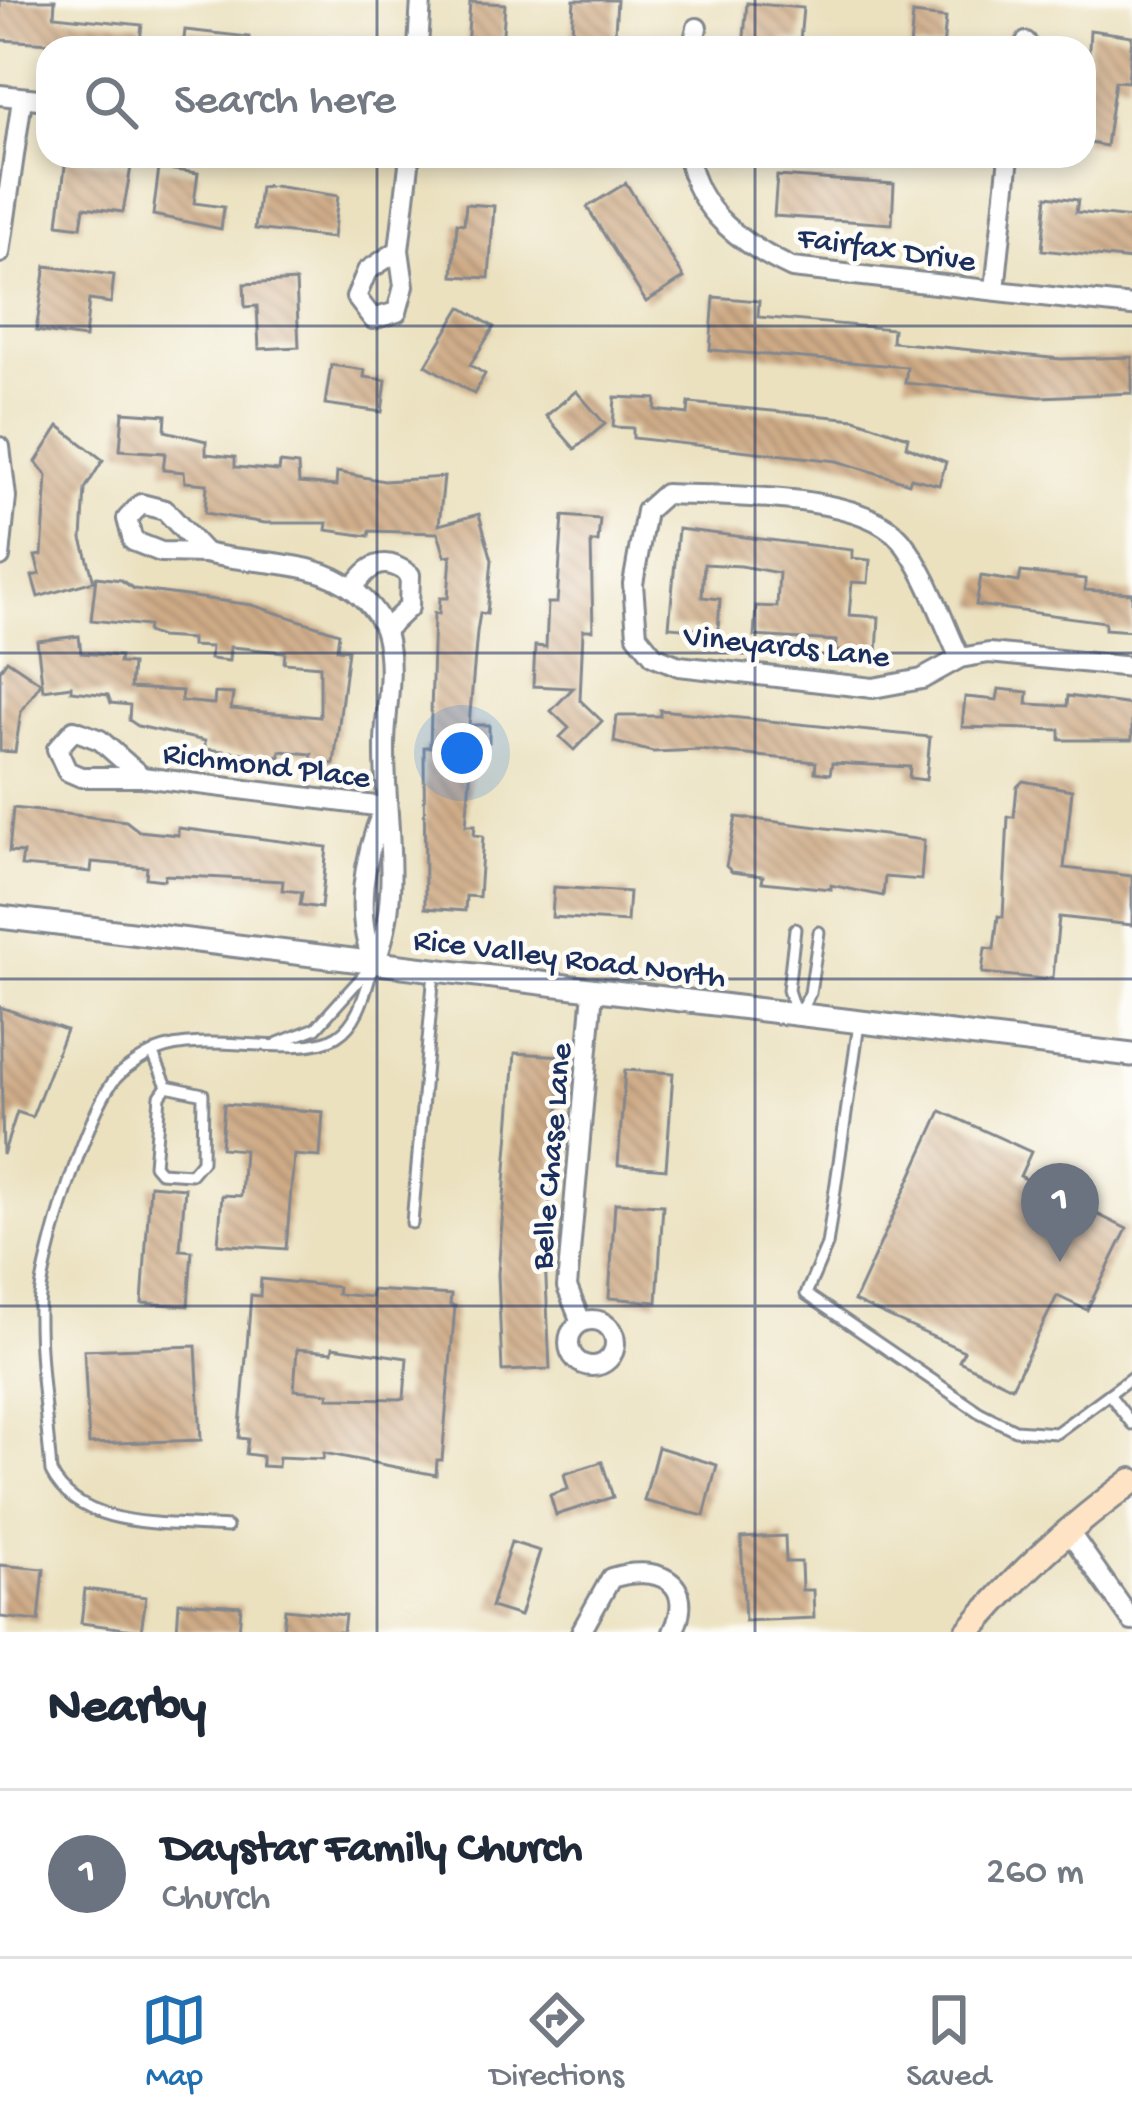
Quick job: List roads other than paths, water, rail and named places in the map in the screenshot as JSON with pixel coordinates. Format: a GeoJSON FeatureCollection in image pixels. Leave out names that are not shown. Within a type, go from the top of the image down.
{"type":"FeatureCollection","features":[{"type":"Feature","properties":{"kind":"main road"},"geometry":{"type":"LineString","coordinates":[[968,1632],[1015,1577],[1067,1529],[1132,1481]]}},
{"type":"Feature","properties":{"kind":"street"},"geometry":{"type":"LineString","coordinates":[[419,36],[422,0]]}},
{"type":"Feature","properties":{"kind":"street"},"geometry":{"type":"LineString","coordinates":[[0,95],[36,100]]}},
{"type":"Feature","properties":{"kind":"street"},"geometry":{"type":"LineString","coordinates":[[0,253],[22,99]]}},
{"type":"Feature","properties":{"kind":"street"},"geometry":{"type":"LineString","coordinates":[[399,250],[409,168]]}},
{"type":"Feature","properties":{"kind":"street","name":"Fairfax Drive"},"geometry":{"type":"LineString","coordinates":[[693,168],[711,211],[747,247],[792,268],[1132,306]]}},
{"type":"Feature","properties":{"kind":"street"},"geometry":{"type":"LineString","coordinates":[[995,290],[1008,168]]}},
{"type":"Feature","properties":{"kind":"street"},"geometry":{"type":"LineString","coordinates":[[0,447],[6,497],[0,557]]}},
{"type":"Feature","properties":{"kind":"street","name":"Vineyards Lane"},"geometry":{"type":"LineString","coordinates":[[960,658],[909,555],[883,524],[837,508],[765,499],[665,494],[646,511],[632,584],[638,635],[654,656],[679,666],[872,688],[922,679],[960,658],[1014,652],[1132,667]]}},
{"type":"Feature","properties":{"kind":"street"},"geometry":{"type":"LineString","coordinates":[[205,553],[282,564],[353,589],[386,630],[390,680],[384,807],[391,871],[386,937],[374,964]]}},
{"type":"Feature","properties":{"kind":"street"},"geometry":{"type":"LineString","coordinates":[[353,589],[364,570],[376,564],[388,562],[410,574],[409,607],[386,630]]}},
{"type":"Feature","properties":{"kind":"street","name":"Richmond Place"},"geometry":{"type":"LineString","coordinates":[[142,777],[384,807]]}},
{"type":"Feature","properties":{"kind":"street","name":"Rice Valley Road North"},"geometry":{"type":"LineString","coordinates":[[0,917],[1132,1055]]}},
{"type":"Feature","properties":{"kind":"street","name":"Belle Chase Lane"},"geometry":{"type":"LineString","coordinates":[[580,1322],[567,1287],[593,992]]}},
{"type":"Feature","properties":{"kind":"street"},"geometry":{"type":"LineString","coordinates":[[1067,1529],[1132,1621]]}},
{"type":"Feature","properties":{"kind":"street"},"geometry":{"type":"LineString","coordinates":[[581,1632],[611,1577],[637,1570],[661,1574],[678,1591],[681,1615],[673,1632]]}},
{"type":"Feature","properties":{"kind":"lane"},"geometry":{"type":"LineString","coordinates":[[795,929],[788,990],[797,1017]]}},
{"type":"Feature","properties":{"kind":"lane"},"geometry":{"type":"LineString","coordinates":[[797,1017],[810,993],[819,932]]}},
{"type":"Feature","properties":{"kind":"lane"},"geometry":{"type":"LineString","coordinates":[[277,1043],[316,1028],[374,964]]}},
{"type":"Feature","properties":{"kind":"lane"},"geometry":{"type":"LineString","coordinates":[[227,1527],[83,1508],[62,1493],[52,1472],[39,1306],[46,1258],[105,1094],[118,1075],[153,1054],[206,1044],[304,1046],[338,1036],[359,1009],[374,964]]}},
{"type":"Feature","properties":{"kind":"lane"},"geometry":{"type":"LineString","coordinates":[[412,1223],[434,972]]}},
{"type":"Feature","properties":{"kind":"lane"},"geometry":{"type":"LineString","coordinates":[[859,1024],[826,1245],[806,1294],[979,1412],[1015,1430],[1056,1433],[1132,1377]]}},
{"type":"Feature","properties":{"kind":"lane"},"geometry":{"type":"LineString","coordinates":[[153,1054],[167,1086]]}},
{"type":"Feature","properties":{"kind":"lane"},"geometry":{"type":"LineString","coordinates":[[167,1086],[203,1094],[202,1161],[191,1174],[160,1172],[154,1166],[160,1096],[167,1086]]}},
{"type":"Feature","properties":{"kind":"lane"},"geometry":{"type":"LineString","coordinates":[[1109,1394],[1132,1424]]}},
{"type":"Feature","properties":{"kind":"place","name":"Daystar Family Church"},"geometry":{"type":"Point","coordinates":[1060,1262]}}]}
